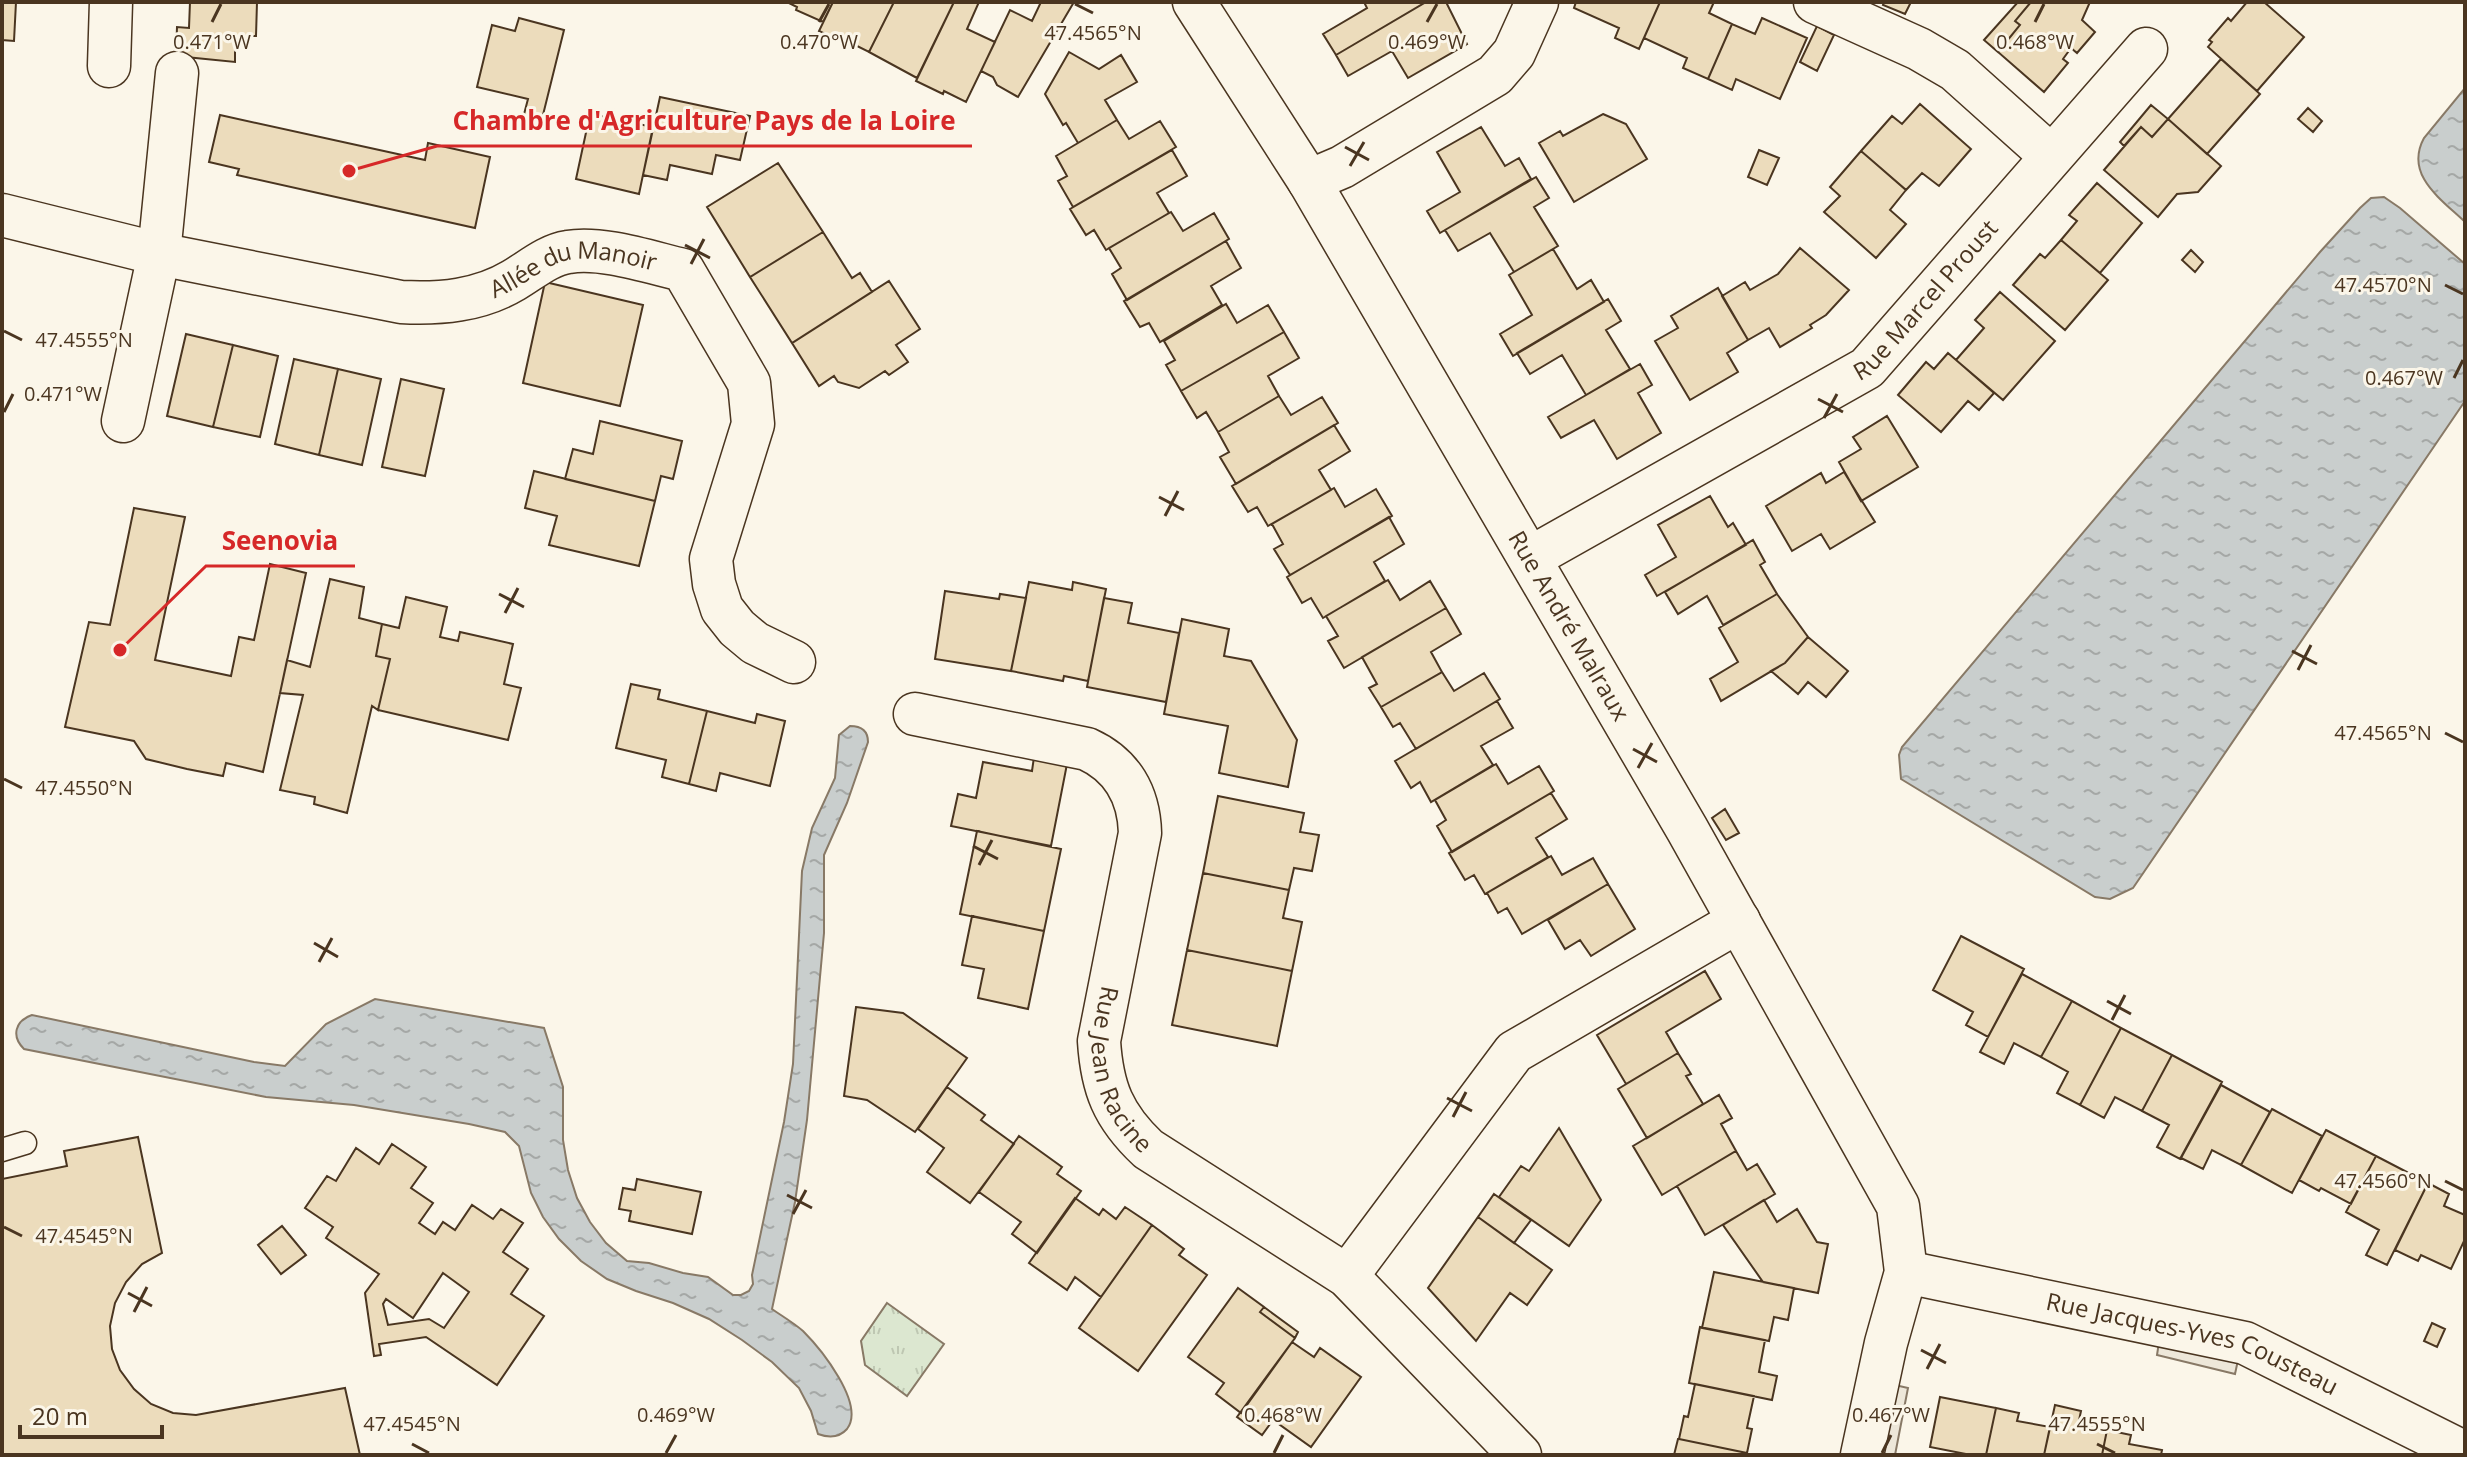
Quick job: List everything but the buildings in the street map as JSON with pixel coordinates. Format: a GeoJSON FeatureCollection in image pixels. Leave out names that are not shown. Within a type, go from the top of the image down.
{"type":"FeatureCollection","features":[{"type":"Feature","properties":{"kind":"street"},"geometry":{"type":"LineString","coordinates":[[109,66],[111,2]]}},
{"type":"Feature","properties":{"kind":"street","name":"Rue André Malraux"},"geometry":{"type":"LineString","coordinates":[[1194,2],[1309,181],[1530,558],[1739,921],[1898,1206],[1906,1272],[1886,1343],[1862,1455]]}},
{"type":"Feature","properties":{"kind":"street"},"geometry":{"type":"LineString","coordinates":[[1309,181],[1342,167],[1495,75],[1514,53],[1537,2]]}},
{"type":"Feature","properties":{"kind":"street"},"geometry":{"type":"LineString","coordinates":[[1815,2],[1919,49],[1955,70],[2051,156]]}},
{"type":"Feature","properties":{"kind":"street","name":"Rue Marcel Proust"},"geometry":{"type":"LineString","coordinates":[[1530,558],[1867,368],[2146,49]]}},
{"type":"Feature","properties":{"kind":"street"},"geometry":{"type":"LineString","coordinates":[[123,421],[159,254],[177,73]]}},
{"type":"Feature","properties":{"kind":"street"},"geometry":{"type":"LineString","coordinates":[[2,215],[159,254]]}},
{"type":"Feature","properties":{"kind":"street","name":"Allée du Manoir"},"geometry":{"type":"LineString","coordinates":[[159,254],[401,302],[428,303],[480,295],[511,282],[537,264],[567,252],[596,251],[683,270],[749,383],[753,424],[711,559],[714,584],[722,609],[737,628],[755,643],[794,662]]}},
{"type":"Feature","properties":{"kind":"street","name":"Rue Jean Racine"},"geometry":{"type":"LineString","coordinates":[[915,714],[1071,744],[1101,756],[1125,778],[1139,813],[1140,833],[1099,1041],[1101,1070],[1109,1098],[1119,1117],[1148,1149],[1347,1276],[1520,1455]]}},
{"type":"Feature","properties":{"kind":"street"},"geometry":{"type":"LineString","coordinates":[[1347,1276],[1514,1052],[1739,921]]}},
{"type":"Feature","properties":{"kind":"street","name":"Rue Jacques-Yves Cousteau"},"geometry":{"type":"LineString","coordinates":[[1906,1272],[2245,1343],[2465,1453]]}},
{"type":"Feature","properties":{"kind":"lane"},"geometry":{"type":"LineString","coordinates":[[2,1150],[25,1143]]}},
{"type":"Feature","properties":{"kind":"green space"},"geometry":{"type":"Polygon","coordinates":[[[887,1303],[944,1344],[907,1396],[865,1365],[861,1341],[887,1303]]]}},
{"type":"Feature","properties":{"kind":"shaded area"},"geometry":{"type":"Polygon","coordinates":[[[2159,1342],[2238,1360],[2235,1374],[2157,1355],[2159,1342]]]}},
{"type":"Feature","properties":{"kind":"shaded area"},"geometry":{"type":"Polygon","coordinates":[[[1895,1385],[1908,1388],[1895,1455],[1881,1455],[1895,1385]]]}},
{"type":"Feature","properties":{"kind":"water"},"geometry":{"type":"Polygon","coordinates":[[[2465,88],[2465,222],[2428,185],[2419,164],[2419,151],[2424,138],[2465,88]]]}},
{"type":"Feature","properties":{"kind":"water"},"geometry":{"type":"Polygon","coordinates":[[[2384,197],[2465,264],[2465,401],[2133,888],[2110,899],[2095,897],[1901,779],[1899,755],[1902,747],[2320,252],[2371,198],[2384,197]]]}},
{"type":"Feature","properties":{"kind":"water"},"geometry":{"type":"Polygon","coordinates":[[[850,726],[863,730],[868,742],[847,803],[824,855],[824,933],[807,1120],[795,1202],[772,1309],[803,1331],[820,1350],[846,1391],[851,1418],[847,1429],[837,1436],[818,1434],[799,1388],[772,1362],[742,1340],[709,1319],[607,1279],[581,1261],[543,1217],[531,1193],[519,1146],[505,1132],[354,1105],[266,1097],[24,1049],[17,1039],[19,1025],[32,1015],[285,1066],[326,1024],[375,999],[544,1028],[563,1087],[563,1140],[568,1170],[577,1198],[590,1222],[606,1243],[627,1261],[708,1277],[733,1295],[741,1295],[749,1291],[753,1284],[752,1275],[793,1064],[802,871],[812,828],[835,778],[839,735],[850,726]]]}},
{"type":"Feature","properties":{"kind":"place","name":"Chambre d'Agriculture Pays de la Loire"},"geometry":{"type":"Point","coordinates":[349,171]}},
{"type":"Feature","properties":{"kind":"place","name":"Seenovia"},"geometry":{"type":"Point","coordinates":[120,650]}}]}
